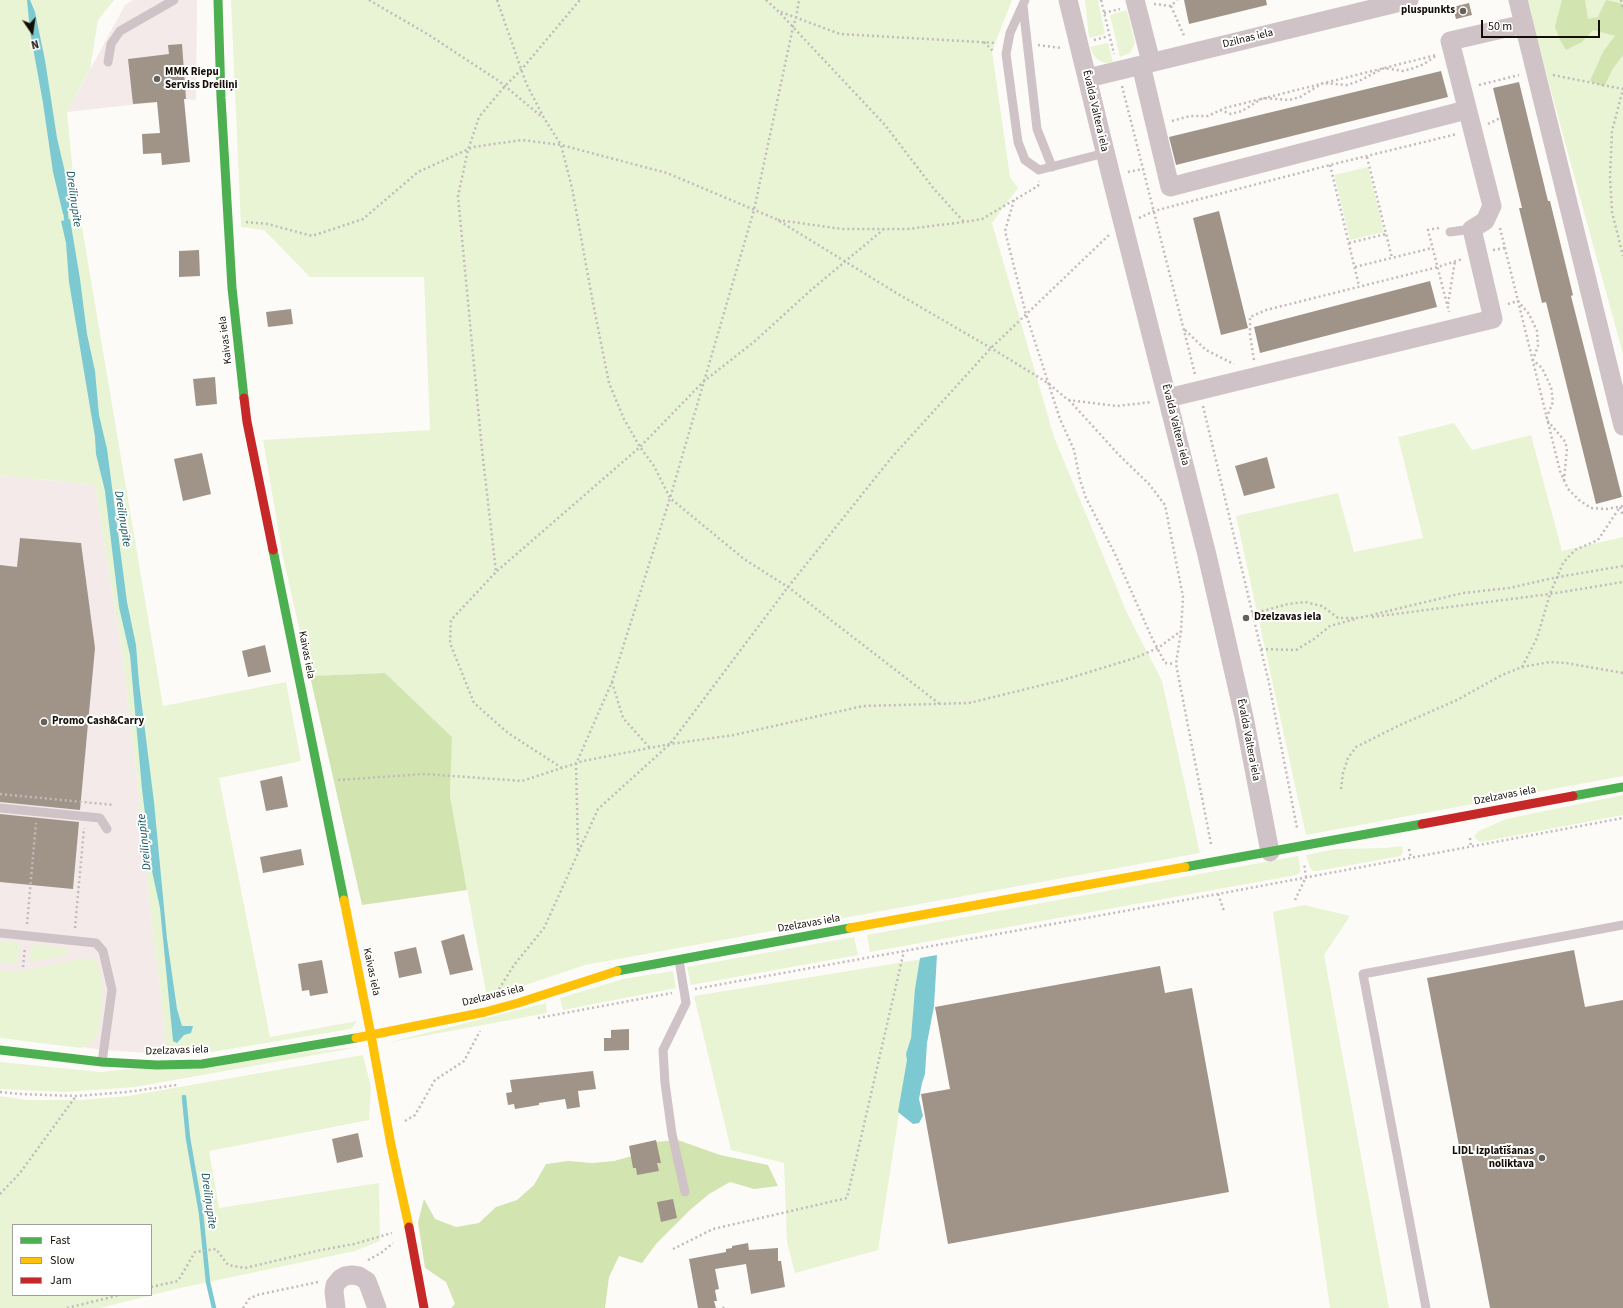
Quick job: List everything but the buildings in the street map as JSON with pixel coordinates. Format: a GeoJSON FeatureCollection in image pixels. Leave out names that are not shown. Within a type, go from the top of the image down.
{"type":"FeatureCollection","features":[{"type":"Feature","properties":{"kind":"street","name":"Kaivas iela"},"geometry":{"type":"LineString","coordinates":[[218,0],[220,98],[227,220],[232,288],[247,422],[372,1035],[388,1131],[409,1228],[424,1308]]}},
{"type":"Feature","properties":{"kind":"street","name":"Ēvalda Valtera iela"},"geometry":{"type":"LineString","coordinates":[[1068,0],[1105,153],[1207,555],[1244,717],[1270,852]]}},
{"type":"Feature","properties":{"kind":"street"},"geometry":{"type":"LineString","coordinates":[[1518,0],[1623,426]]}},
{"type":"Feature","properties":{"kind":"street","name":"Dzilnas iela"},"geometry":{"type":"LineString","coordinates":[[1088,78],[1397,1]]}},
{"type":"Feature","properties":{"kind":"street"},"geometry":{"type":"LineString","coordinates":[[1131,4],[1146,64],[1170,187],[1466,110]]}},
{"type":"Feature","properties":{"kind":"street"},"geometry":{"type":"LineString","coordinates":[[1168,398],[1493,319],[1472,229],[1485,221],[1492,206],[1461,90],[1443,55],[1450,41],[1524,24]]}},
{"type":"Feature","properties":{"kind":"street","name":"Dzelzavas iela"},"geometry":{"type":"LineString","coordinates":[[0,1050],[102,1062],[157,1065],[202,1064],[372,1035],[485,1012],[616,972],[1623,787]]}},
{"type":"Feature","properties":{"kind":"street"},"geometry":{"type":"LineString","coordinates":[[336,1308],[334,1292],[335,1285],[345,1276],[352,1275],[358,1276],[367,1281],[377,1308]]}},
{"type":"Feature","properties":{"kind":"lane"},"geometry":{"type":"LineString","coordinates":[[108,62],[111,44],[120,31],[174,0]]}},
{"type":"Feature","properties":{"kind":"lane"},"geometry":{"type":"LineString","coordinates":[[1024,3],[1010,33],[1006,54],[1018,142],[1025,160],[1039,170],[1105,153]]}},
{"type":"Feature","properties":{"kind":"lane"},"geometry":{"type":"LineString","coordinates":[[1024,3],[1037,129],[1052,167]]}},
{"type":"Feature","properties":{"kind":"lane"},"geometry":{"type":"LineString","coordinates":[[1450,232],[1472,229]]}},
{"type":"Feature","properties":{"kind":"lane"},"geometry":{"type":"LineString","coordinates":[[0,808],[100,818],[107,829]]}},
{"type":"Feature","properties":{"kind":"lane"},"geometry":{"type":"LineString","coordinates":[[1426,1308],[1362,974],[1623,925]]}},
{"type":"Feature","properties":{"kind":"lane"},"geometry":{"type":"LineString","coordinates":[[0,933],[96,943],[103,951],[112,990],[102,1062]]}},
{"type":"Feature","properties":{"kind":"lane"},"geometry":{"type":"LineString","coordinates":[[679,960],[686,1003],[663,1050],[665,1083],[672,1134],[685,1192]]}},
{"type":"Feature","properties":{"kind":"path"},"geometry":{"type":"LineString","coordinates":[[370,0],[430,35],[505,86],[544,118]]}},
{"type":"Feature","properties":{"kind":"path"},"geometry":{"type":"LineString","coordinates":[[497,0],[526,83],[544,118],[561,145],[572,188],[609,383],[624,420],[640,447],[654,466],[670,498],[744,559],[788,587],[941,705]]}},
{"type":"Feature","properties":{"kind":"path"},"geometry":{"type":"LineString","coordinates":[[496,572],[482,450],[458,196],[468,150],[479,117],[580,0]]}},
{"type":"Feature","properties":{"kind":"path"},"geometry":{"type":"LineString","coordinates":[[766,0],[885,124],[934,189],[964,222]]}},
{"type":"Feature","properties":{"kind":"path"},"geometry":{"type":"LineString","coordinates":[[578,852],[576,764],[612,682],[670,498],[754,210],[799,0]]}},
{"type":"Feature","properties":{"kind":"path"},"geometry":{"type":"LineString","coordinates":[[1101,0],[1184,328],[1261,649],[1306,877],[1295,900]]}},
{"type":"Feature","properties":{"kind":"path"},"geometry":{"type":"LineString","coordinates":[[1104,13],[1131,4],[1171,6],[1177,0]]}},
{"type":"Feature","properties":{"kind":"path"},"geometry":{"type":"LineString","coordinates":[[1621,0],[1623,10]]}},
{"type":"Feature","properties":{"kind":"path"},"geometry":{"type":"LineString","coordinates":[[1171,6],[1186,41]]}},
{"type":"Feature","properties":{"kind":"path"},"geometry":{"type":"LineString","coordinates":[[778,11],[840,34],[1008,44]]}},
{"type":"Feature","properties":{"kind":"path"},"geometry":{"type":"LineString","coordinates":[[1220,110],[1231,114],[1242,111],[1263,98],[1289,100],[1300,97],[1323,83],[1347,85],[1359,81],[1384,68],[1403,71],[1424,64],[1443,55]]}},
{"type":"Feature","properties":{"kind":"path"},"geometry":{"type":"LineString","coordinates":[[1169,122],[1190,116],[1208,116],[1220,110],[1263,98],[1443,55]]}},
{"type":"Feature","properties":{"kind":"path"},"geometry":{"type":"LineString","coordinates":[[1461,90],[1535,71],[1623,89],[1612,131],[1610,177],[1612,212],[1623,256]]}},
{"type":"Feature","properties":{"kind":"path"},"geometry":{"type":"LineString","coordinates":[[485,1012],[514,965],[544,928],[598,809],[670,744],[788,587],[892,458],[991,348],[1112,232],[1154,211],[1330,165],[1472,131],[1500,118]]}},
{"type":"Feature","properties":{"kind":"path"},"geometry":{"type":"LineString","coordinates":[[227,220],[268,224],[312,236],[362,219],[418,172],[473,147],[522,140],[561,145],[667,173],[776,219],[1048,383],[1068,400],[1119,455],[1150,484],[1165,505],[1183,597],[1181,631],[1176,664],[1215,862]]}},
{"type":"Feature","properties":{"kind":"path"},"geometry":{"type":"LineString","coordinates":[[1367,157],[1392,258]]}},
{"type":"Feature","properties":{"kind":"path"},"geometry":{"type":"LineString","coordinates":[[1330,165],[1359,286]]}},
{"type":"Feature","properties":{"kind":"path"},"geometry":{"type":"LineString","coordinates":[[776,219],[842,229],[908,229],[982,219],[1038,186],[1039,170]]}},
{"type":"Feature","properties":{"kind":"path"},"geometry":{"type":"LineString","coordinates":[[1014,200],[1005,231],[1026,314],[1060,419],[1074,450],[1080,480],[1086,498],[1115,554],[1151,636],[1165,663],[1176,664]]}},
{"type":"Feature","properties":{"kind":"path"},"geometry":{"type":"LineString","coordinates":[[1492,206],[1497,216],[1560,471],[1568,489],[1579,500],[1591,508],[1606,509],[1622,506]]}},
{"type":"Feature","properties":{"kind":"path"},"geometry":{"type":"LineString","coordinates":[[1449,313],[1428,230],[1438,227],[1450,232]]}},
{"type":"Feature","properties":{"kind":"path"},"geometry":{"type":"LineString","coordinates":[[562,768],[508,733],[474,703],[450,644],[451,620],[496,572],[640,447],[703,382],[755,342],[811,290],[884,229]]}},
{"type":"Feature","properties":{"kind":"path"},"geometry":{"type":"LineString","coordinates":[[1349,243],[1386,234]]}},
{"type":"Feature","properties":{"kind":"path"},"geometry":{"type":"LineString","coordinates":[[1355,267],[1432,248]]}},
{"type":"Feature","properties":{"kind":"path"},"geometry":{"type":"LineString","coordinates":[[1254,362],[1250,335],[1250,317],[1266,310],[1438,267],[1478,254],[1505,248]]}},
{"type":"Feature","properties":{"kind":"path"},"geometry":{"type":"LineString","coordinates":[[1448,306],[1455,261]]}},
{"type":"Feature","properties":{"kind":"path"},"geometry":{"type":"LineString","coordinates":[[1518,301],[1529,314],[1537,331],[1538,346],[1533,360]]}},
{"type":"Feature","properties":{"kind":"path"},"geometry":{"type":"LineString","coordinates":[[1184,328],[1206,350],[1230,363],[1236,364]]}},
{"type":"Feature","properties":{"kind":"path"},"geometry":{"type":"LineString","coordinates":[[1533,360],[1542,368],[1551,387],[1553,402],[1546,419]]}},
{"type":"Feature","properties":{"kind":"path"},"geometry":{"type":"LineString","coordinates":[[1068,400],[1117,406],[1147,403],[1168,398]]}},
{"type":"Feature","properties":{"kind":"path"},"geometry":{"type":"LineString","coordinates":[[1546,419],[1564,440],[1567,448],[1564,480]]}},
{"type":"Feature","properties":{"kind":"path"},"geometry":{"type":"LineString","coordinates":[[1622,506],[1623,516]]}},
{"type":"Feature","properties":{"kind":"path"},"geometry":{"type":"LineString","coordinates":[[1522,667],[1538,638],[1550,594],[1563,563],[1575,550],[1598,540],[1612,518],[1622,506]]}},
{"type":"Feature","properties":{"kind":"path"},"geometry":{"type":"LineString","coordinates":[[1261,649],[1296,650],[1314,639],[1330,626],[1463,593],[1509,588],[1558,577],[1623,566]]}},
{"type":"Feature","properties":{"kind":"path"},"geometry":{"type":"LineString","coordinates":[[1252,614],[1288,604],[1305,602],[1322,606],[1338,618],[1359,618],[1550,594],[1623,582]]}},
{"type":"Feature","properties":{"kind":"path"},"geometry":{"type":"LineString","coordinates":[[320,781],[425,774],[522,781],[576,764],[670,744],[734,735],[863,706],[941,705],[969,703],[1064,680],[1135,658],[1158,648],[1181,631]]}},
{"type":"Feature","properties":{"kind":"path"},"geometry":{"type":"LineString","coordinates":[[1341,788],[1343,773],[1348,758],[1356,747],[1398,726],[1457,700],[1502,675],[1522,667],[1550,662],[1566,663],[1623,673]]}},
{"type":"Feature","properties":{"kind":"path"},"geometry":{"type":"LineString","coordinates":[[612,682],[623,718],[651,748]]}},
{"type":"Feature","properties":{"kind":"path"},"geometry":{"type":"LineString","coordinates":[[0,794],[114,805]]}},
{"type":"Feature","properties":{"kind":"path"},"geometry":{"type":"LineString","coordinates":[[22,967],[38,797]]}},
{"type":"Feature","properties":{"kind":"path"},"geometry":{"type":"LineString","coordinates":[[74,941],[86,803]]}},
{"type":"Feature","properties":{"kind":"path"},"geometry":{"type":"LineString","coordinates":[[534,1018],[1218,894],[1623,818]]}},
{"type":"Feature","properties":{"kind":"path"},"geometry":{"type":"LineString","coordinates":[[1470,838],[1471,847]]}},
{"type":"Feature","properties":{"kind":"path"},"geometry":{"type":"LineString","coordinates":[[1409,849],[1411,858]]}},
{"type":"Feature","properties":{"kind":"path"},"geometry":{"type":"LineString","coordinates":[[1218,894],[1224,911]]}},
{"type":"Feature","properties":{"kind":"path"},"geometry":{"type":"LineString","coordinates":[[673,1249],[713,1229],[847,1198],[904,951]]}},
{"type":"Feature","properties":{"kind":"path"},"geometry":{"type":"LineString","coordinates":[[388,1131],[415,1115],[435,1080],[464,1061],[482,1029],[474,1030]]}},
{"type":"Feature","properties":{"kind":"path"},"geometry":{"type":"LineString","coordinates":[[0,1092],[77,1096],[127,1092],[180,1084]]}},
{"type":"Feature","properties":{"kind":"path"},"geometry":{"type":"LineString","coordinates":[[0,1194],[20,1173],[77,1096]]}},
{"type":"Feature","properties":{"kind":"path"},"geometry":{"type":"LineString","coordinates":[[152,1287],[178,1281],[195,1252],[216,1249],[228,1265],[244,1268],[354,1244],[409,1228]]}},
{"type":"Feature","properties":{"kind":"path"},"geometry":{"type":"LineString","coordinates":[[67,1308],[116,1296]]}},
{"type":"Feature","properties":{"kind":"shaded area"},"geometry":{"type":"Polygon","coordinates":[[[133,0],[197,0],[196,100],[186,99],[67,112],[125,5],[133,0]]]}},
{"type":"Feature","properties":{"kind":"shaded area"},"geometry":{"type":"Polygon","coordinates":[[[0,475],[95,485],[123,658],[167,1054],[103,1050],[0,1035],[0,475]]]}},
{"type":"Feature","properties":{"kind":"green space"},"geometry":{"type":"Polygon","coordinates":[[[0,0],[114,0],[98,20],[90,69],[67,112],[73,174],[163,706],[286,682],[301,761],[219,778],[270,1037],[357,1021],[351,1029],[199,1054],[167,1054],[123,658],[95,485],[0,475],[0,0]]]}},
{"type":"Feature","properties":{"kind":"green space"},"geometry":{"type":"Polygon","coordinates":[[[231,0],[1012,0],[992,51],[1010,177],[1018,188],[992,223],[1054,437],[1127,613],[1162,681],[1200,853],[585,965],[487,998],[450,796],[452,737],[385,673],[310,676],[283,557],[263,440],[430,430],[424,277],[310,277],[264,230],[241,227],[231,0]]]}},
{"type":"Feature","properties":{"kind":"green space"},"geometry":{"type":"Polygon","coordinates":[[[1085,0],[1098,0],[1105,34],[1089,38],[1085,0]]]}},
{"type":"Feature","properties":{"kind":"green space"},"geometry":{"type":"Polygon","coordinates":[[[1526,0],[1623,0],[1623,354],[1526,0]]]}},
{"type":"Feature","properties":{"kind":"green space"},"geometry":{"type":"Polygon","coordinates":[[[1562,0],[1585,0],[1588,19],[1598,17],[1606,0],[1623,4],[1623,55],[1612,70],[1604,87],[1590,81],[1603,52],[1615,36],[1593,30],[1582,42],[1566,50],[1555,27],[1562,0]]]}},
{"type":"Feature","properties":{"kind":"green space"},"geometry":{"type":"Polygon","coordinates":[[[1127,10],[1135,43],[1130,53],[1120,57],[1110,15],[1127,10]]]}},
{"type":"Feature","properties":{"kind":"green space"},"geometry":{"type":"Polygon","coordinates":[[[1108,43],[1113,62],[1105,63],[1098,60],[1090,47],[1108,43]]]}},
{"type":"Feature","properties":{"kind":"green space"},"geometry":{"type":"Polygon","coordinates":[[[1368,167],[1384,232],[1350,240],[1334,175],[1368,167]]]}},
{"type":"Feature","properties":{"kind":"green space"},"geometry":{"type":"Polygon","coordinates":[[[1454,423],[1472,450],[1531,435],[1562,551],[1623,537],[1623,776],[1306,835],[1236,516],[1338,493],[1354,552],[1423,538],[1398,437],[1454,423]]]}},
{"type":"Feature","properties":{"kind":"green space"},"geometry":{"type":"Polygon","coordinates":[[[385,673],[452,737],[450,796],[467,890],[362,905],[310,676],[385,673]]]}},
{"type":"Feature","properties":{"kind":"green space"},"geometry":{"type":"Polygon","coordinates":[[[1623,795],[1623,815],[1481,842],[1474,836],[1479,831],[1506,819],[1623,795]]]}},
{"type":"Feature","properties":{"kind":"green space"},"geometry":{"type":"Polygon","coordinates":[[[1402,846],[1403,851],[1401,856],[1317,871],[1313,871],[1310,868],[1306,855],[1336,849],[1385,848],[1402,846]]]}},
{"type":"Feature","properties":{"kind":"green space"},"geometry":{"type":"Polygon","coordinates":[[[1298,856],[1300,872],[1296,875],[870,952],[867,935],[1298,856]]]}},
{"type":"Feature","properties":{"kind":"green space"},"geometry":{"type":"Polygon","coordinates":[[[1304,905],[1350,916],[1324,955],[1389,1308],[1330,1308],[1273,912],[1304,905]]]}},
{"type":"Feature","properties":{"kind":"green space"},"geometry":{"type":"Polygon","coordinates":[[[854,937],[858,955],[691,985],[687,967],[854,937]]]}},
{"type":"Feature","properties":{"kind":"green space"},"geometry":{"type":"Polygon","coordinates":[[[0,941],[20,943],[17,964],[0,962],[0,941]]]}},
{"type":"Feature","properties":{"kind":"green space"},"geometry":{"type":"Polygon","coordinates":[[[31,944],[68,948],[67,955],[30,962],[31,944]]]}},
{"type":"Feature","properties":{"kind":"green space"},"geometry":{"type":"Polygon","coordinates":[[[86,958],[98,962],[103,990],[99,1032],[94,1040],[87,1046],[80,1048],[0,1038],[0,971],[21,971],[86,958]]]}},
{"type":"Feature","properties":{"kind":"green space"},"geometry":{"type":"Polygon","coordinates":[[[923,959],[878,1250],[795,1273],[787,1242],[784,1163],[731,1150],[694,996],[923,959]]]}},
{"type":"Feature","properties":{"kind":"green space"},"geometry":{"type":"Polygon","coordinates":[[[673,971],[676,988],[563,1010],[560,998],[623,979],[673,971]]]}},
{"type":"Feature","properties":{"kind":"green space"},"geometry":{"type":"Polygon","coordinates":[[[546,1003],[547,1013],[386,1043],[546,1003]]]}},
{"type":"Feature","properties":{"kind":"green space"},"geometry":{"type":"Polygon","coordinates":[[[359,1047],[135,1087],[66,1092],[0,1089],[0,1062],[100,1072],[359,1047]]]}},
{"type":"Feature","properties":{"kind":"green space"},"geometry":{"type":"Polygon","coordinates":[[[363,1055],[371,1088],[369,1120],[209,1151],[219,1208],[379,1183],[380,1241],[355,1251],[152,1295],[152,1224],[12,1224],[12,1296],[148,1296],[100,1308],[0,1308],[0,1096],[27,1100],[81,1100],[128,1096],[363,1055]]]}},
{"type":"Feature","properties":{"kind":"green space"},"geometry":{"type":"Polygon","coordinates":[[[678,1140],[720,1155],[768,1165],[778,1186],[754,1189],[730,1182],[709,1194],[690,1210],[656,1244],[642,1263],[619,1256],[609,1277],[605,1308],[451,1308],[455,1304],[446,1282],[425,1268],[418,1222],[424,1199],[435,1219],[456,1227],[479,1223],[496,1207],[517,1200],[534,1185],[546,1164],[568,1161],[592,1163],[614,1161],[636,1155],[655,1142],[678,1140]]]}},
{"type":"Feature","properties":{"kind":"water"},"geometry":{"type":"Polygon","coordinates":[[[27,0],[30,0],[35,12],[45,60],[57,138],[65,172],[70,210],[68,213],[63,214],[53,172],[43,103],[30,31],[27,0]]]}},
{"type":"Feature","properties":{"kind":"water","name":"Dreiliņupīte"},"geometry":{"type":"Polygon","coordinates":[[[70,219],[87,334],[95,371],[99,415],[107,449],[127,602],[136,645],[139,683],[154,802],[167,939],[177,1009],[182,1026],[193,1026],[191,1033],[184,1035],[177,1043],[173,1041],[160,908],[152,871],[142,789],[130,655],[119,607],[105,491],[96,454],[95,437],[69,282],[66,243],[61,221],[70,219]]]}},
{"type":"Feature","properties":{"kind":"water"},"geometry":{"type":"Polygon","coordinates":[[[937,955],[934,1006],[927,1043],[925,1074],[919,1099],[923,1116],[919,1123],[913,1124],[898,1112],[907,1060],[906,1054],[911,1038],[915,989],[920,958],[937,955]]]}},
{"type":"Feature","properties":{"kind":"waterway","name":"Dreiliņupīte"},"geometry":{"type":"LineString","coordinates":[[65,208],[67,225]]}},
{"type":"Feature","properties":{"kind":"waterway","name":"Dreiliņupīte"},"geometry":{"type":"LineString","coordinates":[[184,1097],[188,1138],[201,1213],[208,1282],[214,1308]]}},
{"type":"Feature","properties":{"kind":"traffic: fast"},"geometry":{"type":"LineString","coordinates":[[218,0],[221,98],[232,288],[244,398]]}},
{"type":"Feature","properties":{"kind":"traffic: fast"},"geometry":{"type":"LineString","coordinates":[[273,550],[344,900]]}},
{"type":"Feature","properties":{"kind":"traffic: fast"},"geometry":{"type":"LineString","coordinates":[[1573,796],[1623,787]]}},
{"type":"Feature","properties":{"kind":"traffic: fast"},"geometry":{"type":"LineString","coordinates":[[1185,867],[1422,824]]}},
{"type":"Feature","properties":{"kind":"traffic: fast"},"geometry":{"type":"LineString","coordinates":[[617,971],[850,928]]}},
{"type":"Feature","properties":{"kind":"traffic: fast"},"geometry":{"type":"LineString","coordinates":[[0,1050],[102,1062],[157,1065],[202,1064],[356,1038]]}},
{"type":"Feature","properties":{"kind":"traffic: slow"},"geometry":{"type":"LineString","coordinates":[[850,928],[1185,867]]}},
{"type":"Feature","properties":{"kind":"traffic: slow"},"geometry":{"type":"LineString","coordinates":[[344,900],[391,1145],[409,1227]]}},
{"type":"Feature","properties":{"kind":"traffic: slow"},"geometry":{"type":"LineString","coordinates":[[356,1038],[485,1012],[617,971]]}},
{"type":"Feature","properties":{"kind":"traffic: jam"},"geometry":{"type":"LineString","coordinates":[[244,398],[247,422],[273,550]]}},
{"type":"Feature","properties":{"kind":"traffic: jam"},"geometry":{"type":"LineString","coordinates":[[1422,824],[1573,796]]}},
{"type":"Feature","properties":{"kind":"traffic: jam"},"geometry":{"type":"LineString","coordinates":[[409,1227],[424,1308]]}},
{"type":"Feature","properties":{"kind":"place","name":"pluspunkts"},"geometry":{"type":"Point","coordinates":[1463,11]}},
{"type":"Feature","properties":{"kind":"place","name":"MMK Riepu Serviss Dreiliņi"},"geometry":{"type":"Point","coordinates":[157,79]}},
{"type":"Feature","properties":{"kind":"place","name":"Dzelzavas iela"},"geometry":{"type":"Point","coordinates":[1246,618]}},
{"type":"Feature","properties":{"kind":"place","name":"Promo Cash&Carry"},"geometry":{"type":"Point","coordinates":[44,722]}},
{"type":"Feature","properties":{"kind":"place","name":"LIDL izplatīšanas noliktava"},"geometry":{"type":"Point","coordinates":[1542,1158]}}]}
